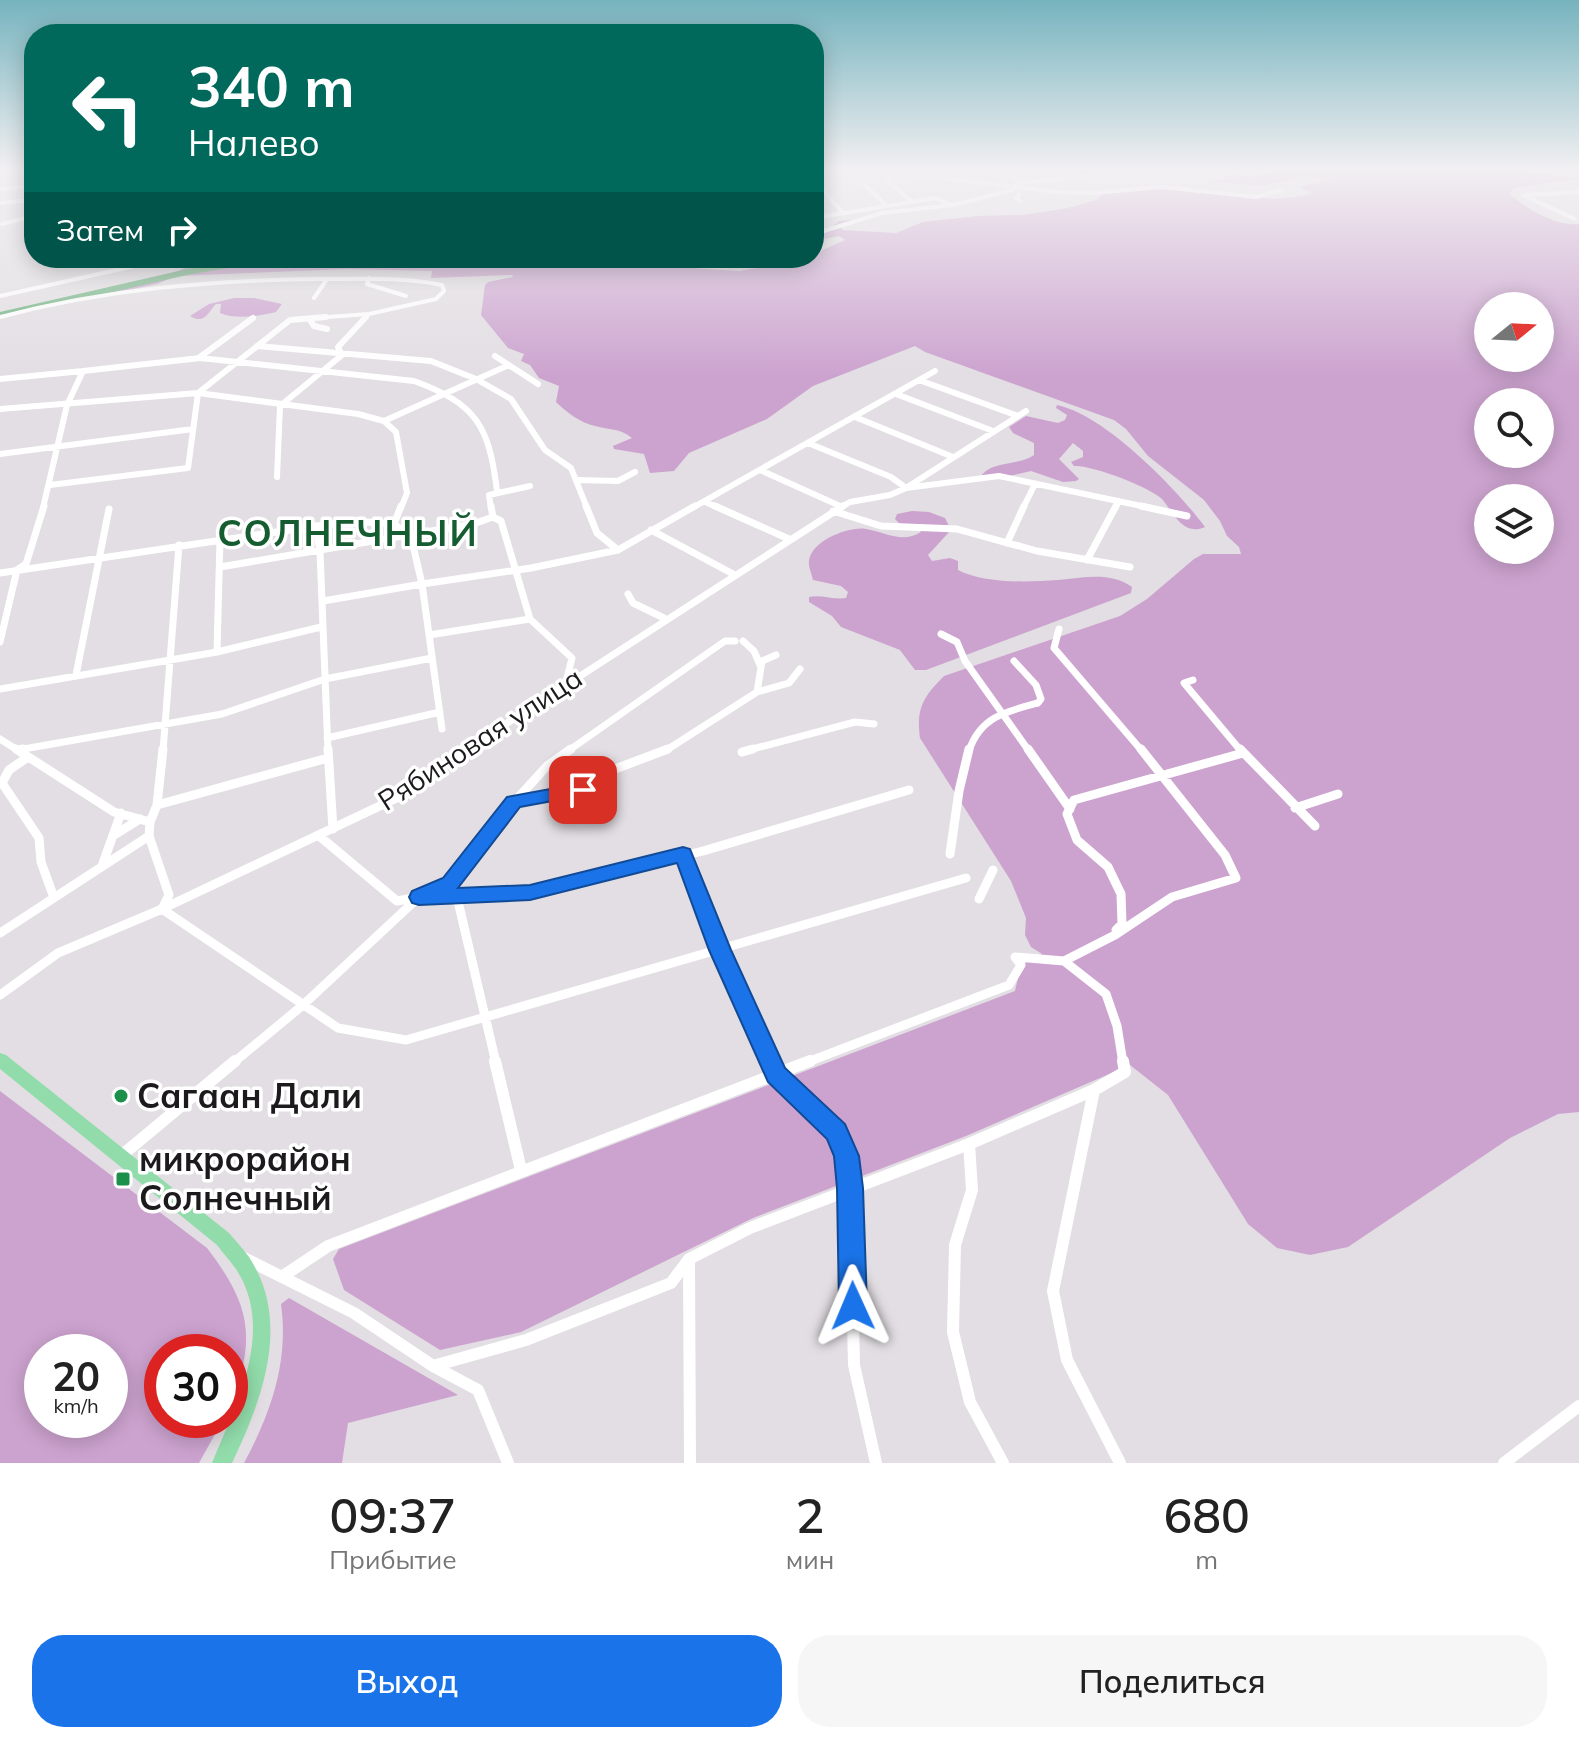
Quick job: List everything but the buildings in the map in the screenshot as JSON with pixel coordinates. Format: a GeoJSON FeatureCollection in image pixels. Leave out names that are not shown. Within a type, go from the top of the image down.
{"type":"FeatureCollection","features":[{"type":"Feature","properties":{"kind":"main road"},"geometry":{"type":"LineString","coordinates":[[0,1060],[240,1256],[253,1278],[261,1304],[262,1339],[255,1384],[238,1432],[222,1463]]}},
{"type":"Feature","properties":{"kind":"street"},"geometry":{"type":"LineString","coordinates":[[0,296],[125,268]]}},
{"type":"Feature","properties":{"kind":"street"},"geometry":{"type":"LineString","coordinates":[[369,278],[367,284],[370,286],[391,288],[406,296]]}},
{"type":"Feature","properties":{"kind":"street"},"geometry":{"type":"LineString","coordinates":[[0,317],[140,288],[211,280],[369,278],[418,280],[442,285],[444,291],[436,299],[369,314],[290,320],[198,393]]}},
{"type":"Feature","properties":{"kind":"street"},"geometry":{"type":"LineString","coordinates":[[314,298],[327,279]]}},
{"type":"Feature","properties":{"kind":"street"},"geometry":{"type":"LineString","coordinates":[[342,355],[338,347],[369,314]]}},
{"type":"Feature","properties":{"kind":"street"},"geometry":{"type":"LineString","coordinates":[[200,358],[253,318]]}},
{"type":"Feature","properties":{"kind":"street"},"geometry":{"type":"LineString","coordinates":[[310,320],[314,326],[327,329]]}},
{"type":"Feature","properties":{"kind":"street"},"geometry":{"type":"LineString","coordinates":[[257,346],[431,361],[476,379],[511,399],[545,450],[571,468],[597,533],[618,550]]}},
{"type":"Feature","properties":{"kind":"street"},"geometry":{"type":"LineString","coordinates":[[277,477],[280,406],[342,355]]}},
{"type":"Feature","properties":{"kind":"street"},"geometry":{"type":"LineString","coordinates":[[495,356],[538,384]]}},
{"type":"Feature","properties":{"kind":"street"},"geometry":{"type":"LineString","coordinates":[[0,379],[200,358],[414,381],[447,391],[482,420],[490,437],[497,491]]}},
{"type":"Feature","properties":{"kind":"street"},"geometry":{"type":"LineString","coordinates":[[384,421],[509,365]]}},
{"type":"Feature","properties":{"kind":"street"},"geometry":{"type":"LineString","coordinates":[[0,642],[17,570],[26,564],[50,485],[55,448],[67,405],[83,371]]}},
{"type":"Feature","properties":{"kind":"street"},"geometry":{"type":"LineString","coordinates":[[323,601],[515,568],[531,568],[618,550],[935,371]]}},
{"type":"Feature","properties":{"kind":"street"},"geometry":{"type":"LineString","coordinates":[[919,380],[1018,416]]}},
{"type":"Feature","properties":{"kind":"street"},"geometry":{"type":"LineString","coordinates":[[50,485],[188,468],[198,393]]}},
{"type":"Feature","properties":{"kind":"street"},"geometry":{"type":"LineString","coordinates":[[0,409],[198,393],[358,414],[384,421],[396,432],[407,493],[394,524]]}},
{"type":"Feature","properties":{"kind":"street"},"geometry":{"type":"LineString","coordinates":[[896,394],[993,431]]}},
{"type":"Feature","properties":{"kind":"street"},"geometry":{"type":"LineString","coordinates":[[906,488],[1026,411]]}},
{"type":"Feature","properties":{"kind":"street"},"geometry":{"type":"LineString","coordinates":[[855,417],[953,457]]}},
{"type":"Feature","properties":{"kind":"street"},"geometry":{"type":"LineString","coordinates":[[0,454],[193,429]]}},
{"type":"Feature","properties":{"kind":"street"},"geometry":{"type":"LineString","coordinates":[[808,443],[891,477],[906,488],[986,477],[1010,478],[1187,516]]}},
{"type":"Feature","properties":{"kind":"street"},"geometry":{"type":"LineString","coordinates":[[760,470],[837,508],[892,528],[946,528],[1130,567]]}},
{"type":"Feature","properties":{"kind":"street"},"geometry":{"type":"LineString","coordinates":[[578,480],[618,481],[635,472]]}},
{"type":"Feature","properties":{"kind":"street"},"geometry":{"type":"LineString","coordinates":[[1007,543],[1035,484]]}},
{"type":"Feature","properties":{"kind":"street"},"geometry":{"type":"LineString","coordinates":[[493,517],[489,495],[530,486]]}},
{"type":"Feature","properties":{"kind":"street","name":"Рябиновая улица"},"geometry":{"type":"LineString","coordinates":[[0,995],[58,953],[162,909],[403,795],[478,741],[664,618],[837,508],[906,488]]}},
{"type":"Feature","properties":{"kind":"street"},"geometry":{"type":"LineString","coordinates":[[1087,560],[1119,501]]}},
{"type":"Feature","properties":{"kind":"street"},"geometry":{"type":"LineString","coordinates":[[705,502],[789,539]]}},
{"type":"Feature","properties":{"kind":"street"},"geometry":{"type":"LineString","coordinates":[[76,675],[109,509]]}},
{"type":"Feature","properties":{"kind":"street"},"geometry":{"type":"LineString","coordinates":[[220,567],[411,537],[493,517],[501,521],[530,619],[572,658],[565,686]]}},
{"type":"Feature","properties":{"kind":"street"},"geometry":{"type":"LineString","coordinates":[[0,573],[351,521],[394,524],[411,537],[422,584],[442,729]]}},
{"type":"Feature","properties":{"kind":"street"},"geometry":{"type":"LineString","coordinates":[[316,526],[323,601],[321,627],[333,829]]}},
{"type":"Feature","properties":{"kind":"street"},"geometry":{"type":"LineString","coordinates":[[651,530],[735,575]]}},
{"type":"Feature","properties":{"kind":"street"},"geometry":{"type":"LineString","coordinates":[[217,652],[220,539]]}},
{"type":"Feature","properties":{"kind":"street"},"geometry":{"type":"LineString","coordinates":[[115,835],[145,820],[157,805],[172,660],[179,545]]}},
{"type":"Feature","properties":{"kind":"street"},"geometry":{"type":"LineString","coordinates":[[628,594],[633,603],[664,618]]}},
{"type":"Feature","properties":{"kind":"street"},"geometry":{"type":"LineString","coordinates":[[429,635],[530,619]]}},
{"type":"Feature","properties":{"kind":"street"},"geometry":{"type":"LineString","coordinates":[[0,689],[217,652],[321,627]]}},
{"type":"Feature","properties":{"kind":"street"},"geometry":{"type":"LineString","coordinates":[[283,1276],[328,1246],[1009,985],[1021,965],[1015,957],[1064,961],[1111,937],[1172,897],[1236,878],[1225,855],[1162,774],[1054,648],[1059,629]]}},
{"type":"Feature","properties":{"kind":"street"},"geometry":{"type":"LineString","coordinates":[[941,634],[957,642],[965,661],[1070,809]]}},
{"type":"Feature","properties":{"kind":"street"},"geometry":{"type":"LineString","coordinates":[[120,1157],[303,1005],[419,897],[450,883],[514,801],[547,766],[725,641],[739,641],[754,651],[760,665],[757,692]]}},
{"type":"Feature","properties":{"kind":"street"},"geometry":{"type":"LineString","coordinates":[[760,665],[765,659],[776,655]]}},
{"type":"Feature","properties":{"kind":"street"},"geometry":{"type":"LineString","coordinates":[[18,750],[222,714],[325,679],[432,658]]}},
{"type":"Feature","properties":{"kind":"street"},"geometry":{"type":"LineString","coordinates":[[950,854],[966,764],[977,731],[1002,713],[1038,703],[1041,699],[1036,685],[1014,661]]}},
{"type":"Feature","properties":{"kind":"street"},"geometry":{"type":"LineString","coordinates":[[514,801],[583,790],[615,769],[665,751],[757,692],[789,683],[800,669]]}},
{"type":"Feature","properties":{"kind":"street"},"geometry":{"type":"LineString","coordinates":[[1193,680],[1184,683],[1243,753],[1315,826]]}},
{"type":"Feature","properties":{"kind":"street"},"geometry":{"type":"LineString","coordinates":[[327,738],[440,712]]}},
{"type":"Feature","properties":{"kind":"street"},"geometry":{"type":"LineString","coordinates":[[742,752],[855,722],[874,724]]}},
{"type":"Feature","properties":{"kind":"street"},"geometry":{"type":"LineString","coordinates":[[0,739],[121,813],[145,820]]}},
{"type":"Feature","properties":{"kind":"street"},"geometry":{"type":"LineString","coordinates":[[1111,937],[1122,924],[1121,894],[1108,867],[1077,840],[1067,814],[1074,800],[1243,753]]}},
{"type":"Feature","properties":{"kind":"street"},"geometry":{"type":"LineString","coordinates":[[28,757],[9,770],[2,783],[39,838],[41,862],[53,895]]}},
{"type":"Feature","properties":{"kind":"street"},"geometry":{"type":"LineString","coordinates":[[157,805],[328,758]]}},
{"type":"Feature","properties":{"kind":"street"},"geometry":{"type":"LineString","coordinates":[[318,835],[397,901],[419,897],[530,893],[683,854],[909,790]]}},
{"type":"Feature","properties":{"kind":"street"},"geometry":{"type":"LineString","coordinates":[[1295,808],[1338,794]]}},
{"type":"Feature","properties":{"kind":"street"},"geometry":{"type":"LineString","coordinates":[[102,866],[103,853],[115,835],[121,813]]}},
{"type":"Feature","properties":{"kind":"street"},"geometry":{"type":"LineString","coordinates":[[145,820],[169,895],[162,909],[338,1028],[406,1040],[966,878]]}},
{"type":"Feature","properties":{"kind":"street"},"geometry":{"type":"LineString","coordinates":[[0,933],[53,895],[149,836]]}},
{"type":"Feature","properties":{"kind":"street"},"geometry":{"type":"LineString","coordinates":[[683,854],[720,950],[776,1075],[837,1132],[846,1156],[850,1188],[854,1365],[876,1463]]}},
{"type":"Feature","properties":{"kind":"street"},"geometry":{"type":"LineString","coordinates":[[979,899],[993,870]]}},
{"type":"Feature","properties":{"kind":"street"},"geometry":{"type":"LineString","coordinates":[[457,897],[521,1170]]}},
{"type":"Feature","properties":{"kind":"street"},"geometry":{"type":"LineString","coordinates":[[433,1366],[526,1340],[671,1283],[689,1259],[750,1228],[969,1144],[1094,1090],[1125,1072],[1117,1026],[1106,994],[1064,961]]}},
{"type":"Feature","properties":{"kind":"street"},"geometry":{"type":"LineString","coordinates":[[1094,1090],[1053,1291],[1067,1360],[1120,1463]]}},
{"type":"Feature","properties":{"kind":"street"},"geometry":{"type":"LineString","coordinates":[[969,1144],[972,1190],[955,1245],[953,1332],[970,1402],[1003,1463]]}},
{"type":"Feature","properties":{"kind":"street"},"geometry":{"type":"LineString","coordinates":[[240,1256],[354,1313],[433,1366],[478,1390],[508,1463]]}},
{"type":"Feature","properties":{"kind":"street"},"geometry":{"type":"LineString","coordinates":[[689,1259],[690,1463]]}},
{"type":"Feature","properties":{"kind":"street"},"geometry":{"type":"LineString","coordinates":[[1504,1463],[1579,1406]]}},
{"type":"Feature","properties":{"kind":"shaded area"},"geometry":{"type":"Polygon","coordinates":[[[844,239],[1579,239],[1579,1112],[1558,1114],[1510,1138],[1348,1247],[1310,1255],[1277,1248],[1248,1224],[1168,1095],[1130,1065],[966,1136],[753,1218],[521,1332],[440,1350],[344,1290],[333,1259],[339,1249],[1015,991],[1021,965],[1042,954],[1031,947],[1025,935],[1026,918],[1011,881],[920,738],[919,719],[923,704],[944,676],[1120,616],[1147,599],[1194,559],[1203,554],[1241,554],[1239,547],[1227,536],[1204,500],[1148,456],[1126,429],[1114,420],[915,346],[813,386],[767,419],[689,453],[674,471],[650,473],[644,454],[614,449],[613,446],[632,438],[619,431],[584,422],[564,410],[556,402],[559,386],[539,378],[530,365],[521,361],[524,354],[508,348],[481,315],[485,285],[512,275],[431,278],[432,271],[346,269],[176,276],[157,284],[0,316],[0,313],[174,273],[184,268],[690,268],[739,271],[824,268],[824,249],[844,239]]]}},
{"type":"Feature","properties":{"kind":"shaded area"},"geometry":{"type":"Polygon","coordinates":[[[234,298],[254,298],[282,304],[276,312],[240,317],[220,313],[221,304],[216,304],[203,318],[190,316],[209,304],[234,298]]]}},
{"type":"Feature","properties":{"kind":"shaded area"},"geometry":{"type":"Polygon","coordinates":[[[1057,405],[1096,423],[1138,455],[1205,527],[1191,529],[1185,526],[1162,499],[1134,483],[1074,466],[1071,462],[1083,457],[1083,451],[1073,443],[1059,459],[1079,479],[1076,481],[1063,482],[1031,471],[1001,478],[981,476],[999,465],[1034,455],[1034,443],[1013,433],[1009,427],[1026,416],[1058,423],[1065,420],[1067,415],[1056,408],[1057,405]]]}},
{"type":"Feature","properties":{"kind":"shaded area"},"geometry":{"type":"Polygon","coordinates":[[[929,512],[945,518],[951,530],[928,555],[932,561],[950,558],[958,561],[958,570],[969,575],[1007,581],[1106,577],[1132,587],[1131,593],[926,670],[915,670],[900,650],[841,627],[832,616],[809,602],[809,597],[814,596],[846,598],[848,592],[841,586],[813,580],[809,561],[816,547],[832,536],[850,530],[866,529],[901,537],[914,535],[921,532],[914,525],[901,525],[895,519],[897,514],[929,512]]]}},
{"type":"Feature","properties":{"kind":"shaded area"},"geometry":{"type":"Polygon","coordinates":[[[0,1091],[207,1248],[233,1288],[241,1306],[246,1334],[144,1334],[144,1438],[213,1438],[199,1463],[0,1463],[0,1091]]]}},
{"type":"Feature","properties":{"kind":"shaded area"},"geometry":{"type":"Polygon","coordinates":[[[289,1298],[458,1395],[348,1423],[342,1463],[244,1463],[276,1386],[282,1346],[281,1304],[289,1298]]]}},
{"type":"Feature","properties":{"kind":"waterway"},"geometry":{"type":"LineString","coordinates":[[0,315],[214,268]]}},
{"type":"Feature","properties":{"kind":"place","name":"Сагаан Дали"},"geometry":{"type":"Point","coordinates":[121,1096]}},
{"type":"Feature","properties":{"kind":"place","name":"микрорайон Солнечный"},"geometry":{"type":"Point","coordinates":[123,1179]}},
{"type":"Feature","properties":{"kind":"district","name":"СОЛНЕЧНЫЙ"},"geometry":{"type":"Point","coordinates":[348,533]}},
{"type":"Feature","properties":{"kind":"route"},"geometry":{"type":"LineString","coordinates":[[583,790],[514,801],[450,883],[419,897],[530,893],[683,854],[720,950],[776,1075],[837,1132],[846,1156],[850,1188],[853,1306]]}}]}
